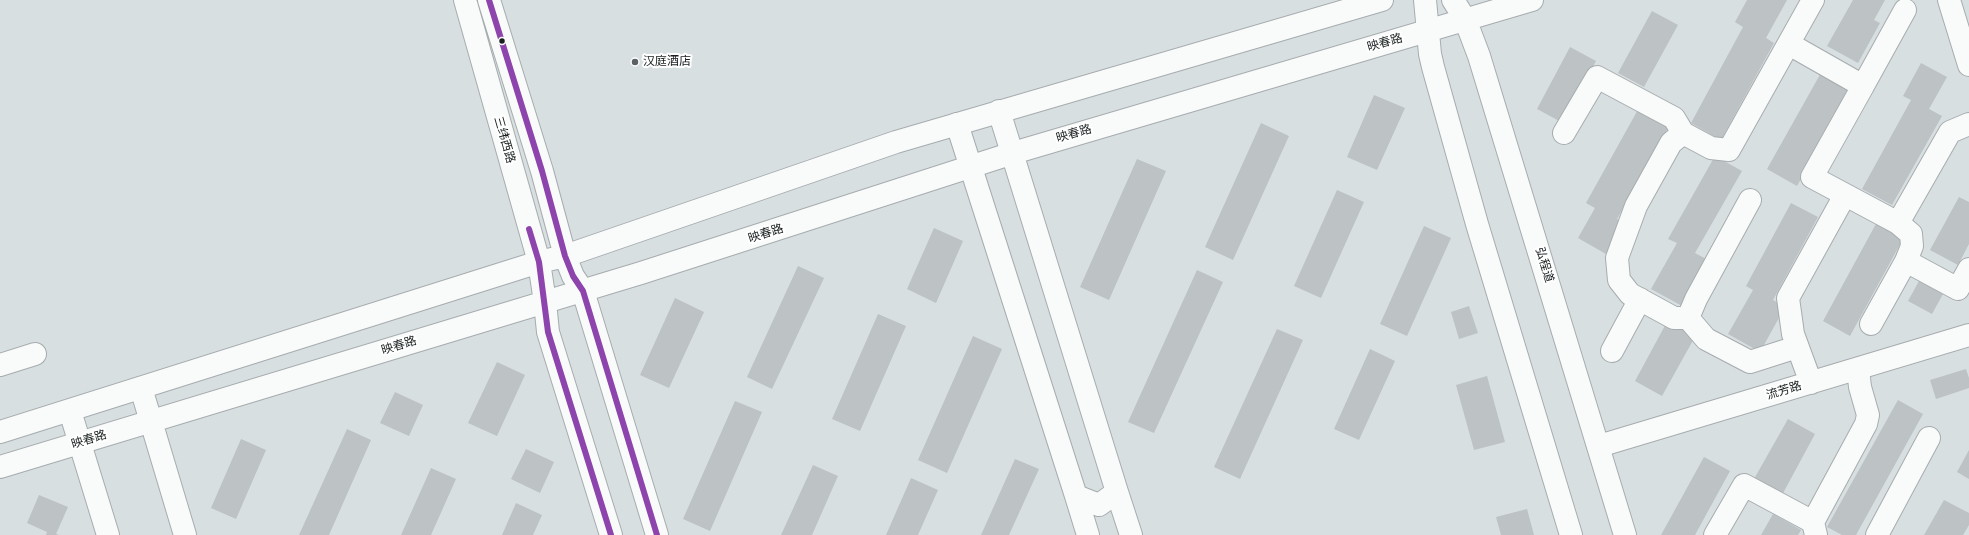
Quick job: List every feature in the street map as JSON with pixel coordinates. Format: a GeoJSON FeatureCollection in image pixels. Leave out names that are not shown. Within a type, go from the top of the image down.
{"type":"FeatureCollection","features":[{"type":"Feature","properties":{"kind":"main road","name":"三纬西路"},"geometry":{"type":"LineString","coordinates":[[465,0],[540,272],[548,332],[611,535]]}},
{"type":"Feature","properties":{"kind":"main road"},"geometry":{"type":"LineString","coordinates":[[489,0],[565,256],[578,283],[658,535]]}},
{"type":"Feature","properties":{"kind":"main road"},"geometry":{"type":"LineString","coordinates":[[0,432],[141,388],[540,272],[565,256],[896,142],[1382,0]]}},
{"type":"Feature","properties":{"kind":"main road"},"geometry":{"type":"LineString","coordinates":[[1425,0],[1430,54],[1439,90],[1479,231],[1570,535]]}},
{"type":"Feature","properties":{"kind":"main road"},"geometry":{"type":"LineString","coordinates":[[1564,132],[1597,77],[1674,118],[1683,133],[1712,148],[1729,150],[1813,0]]}},
{"type":"Feature","properties":{"kind":"main road"},"geometry":{"type":"LineString","coordinates":[[1949,0],[1968,56]]}},
{"type":"Feature","properties":{"kind":"main road"},"geometry":{"type":"LineString","coordinates":[[1485,73],[1483,45],[1489,26],[1494,18],[1514,2]]}},
{"type":"Feature","properties":{"kind":"main road","name":"映春路"},"geometry":{"type":"LineString","coordinates":[[0,466],[545,302],[578,283],[803,222],[1013,152],[1427,31],[1456,10],[1514,2]]}},
{"type":"Feature","properties":{"kind":"main road"},"geometry":{"type":"LineString","coordinates":[[1439,90],[1440,67],[1456,10]]}},
{"type":"Feature","properties":{"kind":"main road","name":"弘程道"},"geometry":{"type":"LineString","coordinates":[[1456,10],[1474,39],[1485,73],[1625,535]]}},
{"type":"Feature","properties":{"kind":"main road"},"geometry":{"type":"LineString","coordinates":[[1871,324],[1906,261],[1912,246],[1911,234],[1898,223],[1812,177],[1905,10]]}},
{"type":"Feature","properties":{"kind":"main road"},"geometry":{"type":"LineString","coordinates":[[1788,44],[1863,86]]}},
{"type":"Feature","properties":{"kind":"main road"},"geometry":{"type":"LineString","coordinates":[[999,111],[1013,152],[1116,492],[1131,535]]}},
{"type":"Feature","properties":{"kind":"main road"},"geometry":{"type":"LineString","coordinates":[[957,124],[972,166],[1088,535]]}},
{"type":"Feature","properties":{"kind":"main road"},"geometry":{"type":"LineString","coordinates":[[1898,223],[1950,132],[1969,124]]}},
{"type":"Feature","properties":{"kind":"main road"},"geometry":{"type":"LineString","coordinates":[[1683,133],[1671,143],[1636,206],[1617,258],[1619,280],[1630,294],[1674,318],[1688,318],[1706,339],[1750,362],[1797,347]]}},
{"type":"Feature","properties":{"kind":"main road"},"geometry":{"type":"LineString","coordinates":[[1811,383],[1793,334],[1788,298],[1845,195]]}},
{"type":"Feature","properties":{"kind":"main road"},"geometry":{"type":"LineString","coordinates":[[1688,318],[1696,299],[1750,200]]}},
{"type":"Feature","properties":{"kind":"main road"},"geometry":{"type":"LineString","coordinates":[[1906,261],[1958,289],[1969,269]]}},
{"type":"Feature","properties":{"kind":"main road"},"geometry":{"type":"LineString","coordinates":[[1612,351],[1640,299]]}},
{"type":"Feature","properties":{"kind":"main road","name":"流芳路"},"geometry":{"type":"LineString","coordinates":[[1599,446],[1969,335]]}},
{"type":"Feature","properties":{"kind":"main road"},"geometry":{"type":"LineString","coordinates":[[0,365],[35,354]]}},
{"type":"Feature","properties":{"kind":"main road"},"geometry":{"type":"LineString","coordinates":[[1715,535],[1744,485],[1814,529],[1866,424],[1868,415],[1860,387],[1858,369]]}},
{"type":"Feature","properties":{"kind":"main road"},"geometry":{"type":"LineString","coordinates":[[141,388],[186,535]]}},
{"type":"Feature","properties":{"kind":"main road"},"geometry":{"type":"LineString","coordinates":[[70,411],[108,535]]}},
{"type":"Feature","properties":{"kind":"main road"},"geometry":{"type":"LineString","coordinates":[[1877,535],[1929,438]]}},
{"type":"Feature","properties":{"kind":"main road"},"geometry":{"type":"LineString","coordinates":[[1076,496],[1099,505],[1116,492]]}},
{"type":"Feature","properties":{"kind":"building"},"geometry":{"type":"Polygon","coordinates":[[[1747,0],[1787,0],[1766,38],[1774,43],[1721,140],[1691,123],[1743,27],[1735,22],[1747,0]]]}},
{"type":"Feature","properties":{"kind":"building"},"geometry":{"type":"Polygon","coordinates":[[[1853,0],[1885,0],[1874,20],[1880,23],[1858,63],[1827,46],[1853,0]]]}},
{"type":"Feature","properties":{"kind":"building"},"geometry":{"type":"Polygon","coordinates":[[[1652,11],[1678,25],[1644,87],[1618,73],[1652,11]]]}},
{"type":"Feature","properties":{"kind":"building"},"geometry":{"type":"Polygon","coordinates":[[[1570,47],[1596,61],[1563,123],[1537,109],[1570,47]]]}},
{"type":"Feature","properties":{"kind":"building"},"geometry":{"type":"Polygon","coordinates":[[[1921,63],[1947,77],[1929,109],[1942,116],[1892,205],[1862,189],[1911,100],[1903,96],[1921,63]]]}},
{"type":"Feature","properties":{"kind":"building"},"geometry":{"type":"Polygon","coordinates":[[[1822,71],[1852,88],[1797,186],[1767,169],[1822,71]]]}},
{"type":"Feature","properties":{"kind":"building"},"geometry":{"type":"Polygon","coordinates":[[[1374,95],[1405,108],[1377,170],[1347,157],[1374,95]]]}},
{"type":"Feature","properties":{"kind":"building"},"geometry":{"type":"Polygon","coordinates":[[[1640,106],[1671,123],[1617,219],[1623,223],[1606,254],[1578,238],[1595,208],[1586,203],[1640,106]]]}},
{"type":"Feature","properties":{"kind":"building"},"geometry":{"type":"Polygon","coordinates":[[[1261,123],[1289,136],[1233,260],[1205,247],[1261,123]]]}},
{"type":"Feature","properties":{"kind":"building"},"geometry":{"type":"Polygon","coordinates":[[[1715,156],[1742,171],[1695,253],[1708,260],[1682,306],[1651,289],[1677,243],[1668,239],[1715,156]]]}},
{"type":"Feature","properties":{"kind":"building"},"geometry":{"type":"Polygon","coordinates":[[[1137,159],[1166,171],[1109,300],[1080,287],[1137,159]]]}},
{"type":"Feature","properties":{"kind":"building"},"geometry":{"type":"Polygon","coordinates":[[[1337,190],[1364,202],[1321,298],[1294,286],[1337,190]]]}},
{"type":"Feature","properties":{"kind":"building"},"geometry":{"type":"Polygon","coordinates":[[[1959,197],[1969,202],[1969,244],[1958,265],[1930,250],[1959,197]]]}},
{"type":"Feature","properties":{"kind":"building"},"geometry":{"type":"Polygon","coordinates":[[[1791,203],[1818,217],[1773,300],[1785,307],[1760,352],[1728,334],[1753,290],[1746,286],[1791,203]]]}},
{"type":"Feature","properties":{"kind":"building"},"geometry":{"type":"Polygon","coordinates":[[[1877,222],[1904,237],[1850,336],[1823,321],[1877,222]]]}},
{"type":"Feature","properties":{"kind":"building"},"geometry":{"type":"Polygon","coordinates":[[[1424,226],[1451,238],[1407,336],[1380,324],[1424,226]]]}},
{"type":"Feature","properties":{"kind":"building"},"geometry":{"type":"Polygon","coordinates":[[[934,228],[963,241],[936,303],[907,289],[934,228]]]}},
{"type":"Feature","properties":{"kind":"building"},"geometry":{"type":"Polygon","coordinates":[[[798,266],[824,278],[772,389],[747,377],[798,266]]]}},
{"type":"Feature","properties":{"kind":"building"},"geometry":{"type":"Polygon","coordinates":[[[1197,270],[1223,282],[1154,433],[1128,422],[1197,270]]]}},
{"type":"Feature","properties":{"kind":"building"},"geometry":{"type":"Polygon","coordinates":[[[1919,281],[1943,294],[1932,314],[1908,301],[1919,281]]]}},
{"type":"Feature","properties":{"kind":"building"},"geometry":{"type":"Polygon","coordinates":[[[675,298],[704,312],[669,388],[640,375],[675,298]]]}},
{"type":"Feature","properties":{"kind":"building"},"geometry":{"type":"Polygon","coordinates":[[[1469,306],[1478,333],[1459,339],[1451,312],[1469,306]]]}},
{"type":"Feature","properties":{"kind":"building"},"geometry":{"type":"Polygon","coordinates":[[[878,314],[906,326],[860,431],[832,419],[878,314]]]}},
{"type":"Feature","properties":{"kind":"building"},"geometry":{"type":"Polygon","coordinates":[[[1668,320],[1696,335],[1662,396],[1635,381],[1668,320]]]}},
{"type":"Feature","properties":{"kind":"building"},"geometry":{"type":"Polygon","coordinates":[[[1277,329],[1303,340],[1240,479],[1214,467],[1277,329]]]}},
{"type":"Feature","properties":{"kind":"building"},"geometry":{"type":"Polygon","coordinates":[[[973,336],[1002,349],[947,473],[918,460],[973,336]]]}},
{"type":"Feature","properties":{"kind":"building"},"geometry":{"type":"Polygon","coordinates":[[[1370,349],[1395,361],[1359,440],[1334,429],[1370,349]]]}},
{"type":"Feature","properties":{"kind":"building"},"geometry":{"type":"Polygon","coordinates":[[[497,362],[525,375],[497,436],[468,423],[497,362]]]}},
{"type":"Feature","properties":{"kind":"building"},"geometry":{"type":"Polygon","coordinates":[[[1966,369],[1969,378],[1969,388],[1936,399],[1930,380],[1966,369]]]}},
{"type":"Feature","properties":{"kind":"building"},"geometry":{"type":"Polygon","coordinates":[[[1487,376],[1505,442],[1474,450],[1456,385],[1487,376]]]}},
{"type":"Feature","properties":{"kind":"building"},"geometry":{"type":"Polygon","coordinates":[[[395,392],[423,405],[409,436],[380,423],[395,392]]]}},
{"type":"Feature","properties":{"kind":"building"},"geometry":{"type":"Polygon","coordinates":[[[1898,400],[1923,414],[1856,535],[1842,535],[1827,527],[1898,400]]]}},
{"type":"Feature","properties":{"kind":"building"},"geometry":{"type":"Polygon","coordinates":[[[735,401],[762,412],[710,531],[683,519],[735,401]]]}},
{"type":"Feature","properties":{"kind":"building"},"geometry":{"type":"Polygon","coordinates":[[[1788,419],[1815,434],[1782,495],[1754,479],[1788,419]]]}},
{"type":"Feature","properties":{"kind":"building"},"geometry":{"type":"Polygon","coordinates":[[[347,429],[371,440],[329,535],[299,535],[347,429]]]}},
{"type":"Feature","properties":{"kind":"building"},"geometry":{"type":"Polygon","coordinates":[[[241,439],[266,450],[236,519],[211,508],[241,439]]]}},
{"type":"Feature","properties":{"kind":"building"},"geometry":{"type":"Polygon","coordinates":[[[526,449],[554,462],[540,493],[511,479],[526,449]]]}},
{"type":"Feature","properties":{"kind":"building"},"geometry":{"type":"Polygon","coordinates":[[[1969,450],[1969,479],[1957,472],[1969,450]]]}},
{"type":"Feature","properties":{"kind":"building"},"geometry":{"type":"Polygon","coordinates":[[[1704,457],[1730,471],[1695,535],[1661,535],[1704,457]]]}},
{"type":"Feature","properties":{"kind":"building"},"geometry":{"type":"Polygon","coordinates":[[[1015,459],[1039,469],[1009,535],[981,535],[1015,459]]]}},
{"type":"Feature","properties":{"kind":"building"},"geometry":{"type":"Polygon","coordinates":[[[813,465],[838,476],[812,535],[781,535],[813,465]]]}},
{"type":"Feature","properties":{"kind":"building"},"geometry":{"type":"Polygon","coordinates":[[[431,468],[456,479],[431,535],[401,535],[431,468]]]}},
{"type":"Feature","properties":{"kind":"building"},"geometry":{"type":"Polygon","coordinates":[[[911,478],[938,490],[918,535],[886,535],[911,478]]]}},
{"type":"Feature","properties":{"kind":"building"},"geometry":{"type":"Polygon","coordinates":[[[39,495],[68,507],[56,534],[59,535],[46,535],[47,532],[27,523],[39,495]]]}},
{"type":"Feature","properties":{"kind":"building"},"geometry":{"type":"Polygon","coordinates":[[[1944,500],[1969,513],[1969,525],[1963,535],[1924,535],[1944,500]]]}},
{"type":"Feature","properties":{"kind":"building"},"geometry":{"type":"Polygon","coordinates":[[[516,503],[542,515],[533,535],[502,535],[516,503]]]}},
{"type":"Feature","properties":{"kind":"building"},"geometry":{"type":"Polygon","coordinates":[[[1527,509],[1534,535],[1501,535],[1496,517],[1527,509]]]}},
{"type":"Feature","properties":{"kind":"building"},"geometry":{"type":"Polygon","coordinates":[[[1773,514],[1801,530],[1798,535],[1761,535],[1773,514]]]}},
{"type":"Feature","properties":{"kind":"transit line"},"geometry":{"type":"LineString","coordinates":[[489,0],[542,171],[565,256],[573,276],[583,291],[657,535]]}},
{"type":"Feature","properties":{"kind":"transit line"},"geometry":{"type":"LineString","coordinates":[[529,229],[539,262],[548,332],[611,535]]}},
{"type":"Feature","properties":{"kind":"place","name":"汉庭酒店"},"geometry":{"type":"Point","coordinates":[635,62]}}]}
